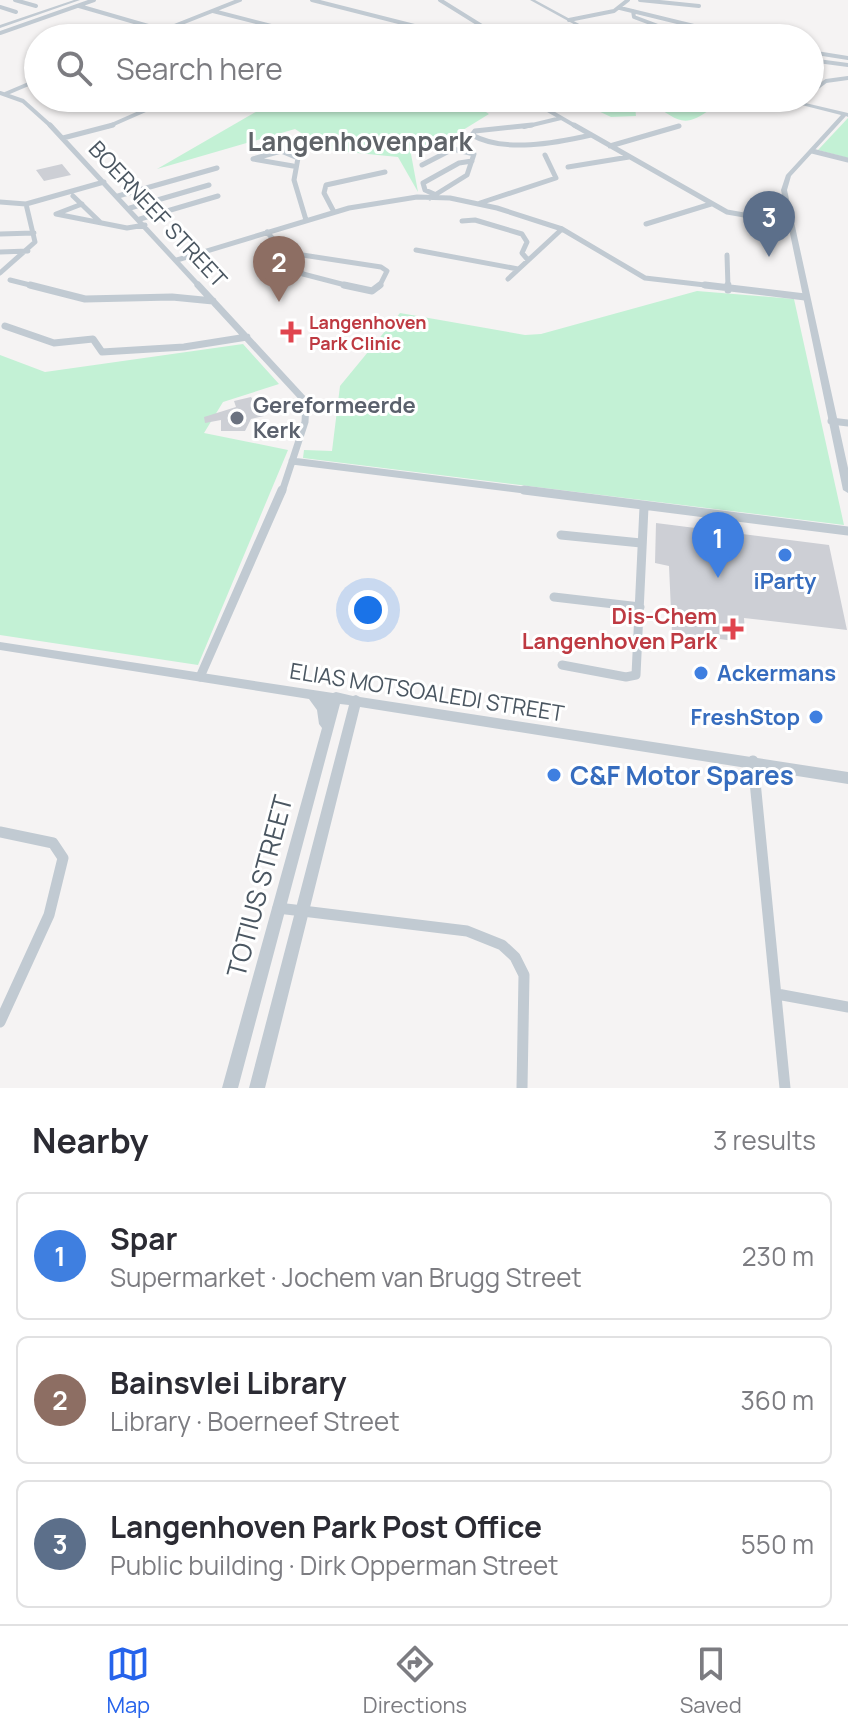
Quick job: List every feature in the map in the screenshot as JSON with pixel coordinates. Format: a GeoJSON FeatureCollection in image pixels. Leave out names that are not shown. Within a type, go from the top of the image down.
{"type":"FeatureCollection","features":[{"type":"Feature","properties":{"kind":"street"},"geometry":{"type":"LineString","coordinates":[[15,0],[36,6]]}},
{"type":"Feature","properties":{"kind":"street"},"geometry":{"type":"LineString","coordinates":[[0,30],[94,0]]}},
{"type":"Feature","properties":{"kind":"street"},"geometry":{"type":"LineString","coordinates":[[179,24],[240,0]]}},
{"type":"Feature","properties":{"kind":"street"},"geometry":{"type":"LineString","coordinates":[[312,0],[407,24]]}},
{"type":"Feature","properties":{"kind":"street"},"geometry":{"type":"LineString","coordinates":[[440,0],[477,24]]}},
{"type":"Feature","properties":{"kind":"street"},"geometry":{"type":"LineString","coordinates":[[532,0],[576,24]]}},
{"type":"Feature","properties":{"kind":"street"},"geometry":{"type":"LineString","coordinates":[[620,8],[628,0],[699,6]]}},
{"type":"Feature","properties":{"kind":"street"},"geometry":{"type":"LineString","coordinates":[[78,3],[144,24]]}},
{"type":"Feature","properties":{"kind":"street"},"geometry":{"type":"LineString","coordinates":[[0,7],[16,12]]}},
{"type":"Feature","properties":{"kind":"street"},"geometry":{"type":"LineString","coordinates":[[569,20],[620,8],[688,24]]}},
{"type":"Feature","properties":{"kind":"street"},"geometry":{"type":"LineString","coordinates":[[213,11],[260,24]]}},
{"type":"Feature","properties":{"kind":"street"},"geometry":{"type":"LineString","coordinates":[[633,11],[634,17],[653,24]]}},
{"type":"Feature","properties":{"kind":"street"},"geometry":{"type":"LineString","coordinates":[[824,54],[848,58]]}},
{"type":"Feature","properties":{"kind":"street"},"geometry":{"type":"LineString","coordinates":[[824,62],[848,65]]}},
{"type":"Feature","properties":{"kind":"street"},"geometry":{"type":"LineString","coordinates":[[824,82],[848,78]]}},
{"type":"Feature","properties":{"kind":"street"},"geometry":{"type":"LineString","coordinates":[[2,94],[24,85]]}},
{"type":"Feature","properties":{"kind":"street","name":"BOERNEEF STREET"},"geometry":{"type":"LineString","coordinates":[[2,94],[24,104]]}},
{"type":"Feature","properties":{"kind":"street"},"geometry":{"type":"LineString","coordinates":[[824,107],[846,114],[785,182],[805,297],[848,490]]}},
{"type":"Feature","properties":{"kind":"street","name":"BOERNEEF STREET"},"geometry":{"type":"LineString","coordinates":[[38,112],[143,222],[306,402],[307,417],[292,461],[200,677]]}},
{"type":"Feature","properties":{"kind":"street"},"geometry":{"type":"LineString","coordinates":[[63,138],[110,126],[142,112]]}},
{"type":"Feature","properties":{"kind":"street"},"geometry":{"type":"LineString","coordinates":[[551,112],[711,204],[738,216],[790,223]]}},
{"type":"Feature","properties":{"kind":"street"},"geometry":{"type":"LineString","coordinates":[[561,118],[518,128],[479,130],[472,135],[483,141],[531,143],[591,135]]}},
{"type":"Feature","properties":{"kind":"street"},"geometry":{"type":"LineString","coordinates":[[610,146],[679,126]]}},
{"type":"Feature","properties":{"kind":"street"},"geometry":{"type":"LineString","coordinates":[[422,165],[457,149],[472,152],[467,175],[432,196]]}},
{"type":"Feature","properties":{"kind":"street"},"geometry":{"type":"LineString","coordinates":[[293,166],[253,159],[285,151],[298,158],[293,166],[292,181],[306,220]]}},
{"type":"Feature","properties":{"kind":"street"},"geometry":{"type":"LineString","coordinates":[[812,151],[848,160]]}},
{"type":"Feature","properties":{"kind":"street"},"geometry":{"type":"LineString","coordinates":[[480,203],[556,178],[545,155]]}},
{"type":"Feature","properties":{"kind":"street"},"geometry":{"type":"LineString","coordinates":[[568,167],[629,157]]}},
{"type":"Feature","properties":{"kind":"street"},"geometry":{"type":"LineString","coordinates":[[432,196],[423,183],[459,163],[472,161]]}},
{"type":"Feature","properties":{"kind":"street"},"geometry":{"type":"LineString","coordinates":[[118,196],[217,168]]}},
{"type":"Feature","properties":{"kind":"street"},"geometry":{"type":"LineString","coordinates":[[334,212],[324,193],[326,185],[385,172]]}},
{"type":"Feature","properties":{"kind":"street"},"geometry":{"type":"LineString","coordinates":[[0,202],[26,204],[104,182]]}},
{"type":"Feature","properties":{"kind":"street"},"geometry":{"type":"LineString","coordinates":[[130,208],[209,185]]}},
{"type":"Feature","properties":{"kind":"street"},"geometry":{"type":"LineString","coordinates":[[73,196],[101,223]]}},
{"type":"Feature","properties":{"kind":"street"},"geometry":{"type":"LineString","coordinates":[[82,204],[56,214],[127,228],[218,196]]}},
{"type":"Feature","properties":{"kind":"street"},"geometry":{"type":"LineString","coordinates":[[177,260],[334,212],[432,196],[480,203],[562,229],[645,278],[805,297]]}},
{"type":"Feature","properties":{"kind":"street"},"geometry":{"type":"LineString","coordinates":[[2,271],[29,251],[35,242],[26,204]]}},
{"type":"Feature","properties":{"kind":"street"},"geometry":{"type":"LineString","coordinates":[[646,224],[711,204]]}},
{"type":"Feature","properties":{"kind":"street"},"geometry":{"type":"LineString","coordinates":[[462,221],[475,220],[522,234],[527,242],[522,253],[528,260]]}},
{"type":"Feature","properties":{"kind":"street"},"geometry":{"type":"LineString","coordinates":[[508,279],[562,229]]}},
{"type":"Feature","properties":{"kind":"street"},"geometry":{"type":"LineString","coordinates":[[267,232],[283,252],[306,277],[365,291],[378,289],[387,271],[381,267],[283,252]]}},
{"type":"Feature","properties":{"kind":"street"},"geometry":{"type":"LineString","coordinates":[[0,234],[34,233]]}},
{"type":"Feature","properties":{"kind":"street"},"geometry":{"type":"LineString","coordinates":[[416,250],[518,269]]}},
{"type":"Feature","properties":{"kind":"street"},"geometry":{"type":"LineString","coordinates":[[0,252],[29,251]]}},
{"type":"Feature","properties":{"kind":"street"},"geometry":{"type":"LineString","coordinates":[[727,255],[728,290]]}},
{"type":"Feature","properties":{"kind":"street"},"geometry":{"type":"LineString","coordinates":[[10,280],[85,299],[172,297],[213,301]]}},
{"type":"Feature","properties":{"kind":"street"},"geometry":{"type":"LineString","coordinates":[[5,326],[54,343],[93,339],[102,352],[184,347],[247,337]]}},
{"type":"Feature","properties":{"kind":"street"},"geometry":{"type":"LineString","coordinates":[[831,421],[848,423]]}},
{"type":"Feature","properties":{"kind":"street"},"geometry":{"type":"LineString","coordinates":[[292,461],[848,531]]}},
{"type":"Feature","properties":{"kind":"street"},"geometry":{"type":"LineString","coordinates":[[562,665],[626,677],[636,675],[644,507]]}},
{"type":"Feature","properties":{"kind":"street"},"geometry":{"type":"LineString","coordinates":[[561,535],[641,543]]}},
{"type":"Feature","properties":{"kind":"street"},"geometry":{"type":"LineString","coordinates":[[554,597],[640,607]]}},
{"type":"Feature","properties":{"kind":"street","name":"ELIAS MOTSOALEDI STREET"},"geometry":{"type":"LineString","coordinates":[[0,646],[848,778]]}},
{"type":"Feature","properties":{"kind":"street"},"geometry":{"type":"LineString","coordinates":[[312,694],[323,709],[326,730]]}},
{"type":"Feature","properties":{"kind":"street","name":"TOTIUS STREET"},"geometry":{"type":"LineString","coordinates":[[230,1088],[336,697]]}},
{"type":"Feature","properties":{"kind":"street","name":"TOTIUS STREET"},"geometry":{"type":"LineString","coordinates":[[257,1088],[356,700]]}},
{"type":"Feature","properties":{"kind":"street"},"geometry":{"type":"LineString","coordinates":[[347,728],[361,712],[380,704]]}},
{"type":"Feature","properties":{"kind":"street"},"geometry":{"type":"LineString","coordinates":[[753,761],[785,1088]]}},
{"type":"Feature","properties":{"kind":"street"},"geometry":{"type":"LineString","coordinates":[[0,832],[53,843],[60,849],[63,859],[61,876],[48,914],[0,1022]]}},
{"type":"Feature","properties":{"kind":"street"},"geometry":{"type":"LineString","coordinates":[[278,908],[467,931],[493,938],[506,946],[518,960],[524,975],[522,1088]]}},
{"type":"Feature","properties":{"kind":"street"},"geometry":{"type":"LineString","coordinates":[[777,994],[848,1007]]}},
{"type":"Feature","properties":{"kind":"green space"},"geometry":{"type":"Polygon","coordinates":[[[256,112],[489,114],[450,138],[411,154],[418,192],[398,157],[327,150],[295,129],[157,169],[256,112]]]}},
{"type":"Feature","properties":{"kind":"green space"},"geometry":{"type":"Polygon","coordinates":[[[600,112],[636,112],[636,116],[611,117],[600,112]]]}},
{"type":"Feature","properties":{"kind":"green space"},"geometry":{"type":"Polygon","coordinates":[[[665,112],[706,112],[687,121],[665,112]]]}},
{"type":"Feature","properties":{"kind":"green space"},"geometry":{"type":"Polygon","coordinates":[[[848,118],[848,158],[818,150],[848,118]]]}},
{"type":"Feature","properties":{"kind":"green space"},"geometry":{"type":"Polygon","coordinates":[[[697,291],[794,299],[844,525],[303,458],[304,450],[332,451],[340,386],[400,313],[525,335],[541,334],[697,291]]]}},
{"type":"Feature","properties":{"kind":"green space"},"geometry":{"type":"Polygon","coordinates":[[[243,344],[279,384],[223,402],[204,433],[288,450],[198,665],[0,635],[0,355],[45,372],[243,344]]]}},
{"type":"Feature","properties":{"kind":"building"},"geometry":{"type":"Polygon","coordinates":[[[62,164],[71,175],[44,181],[36,170],[62,164]]]}},
{"type":"Feature","properties":{"kind":"building","name":"Gereformeerde Kerk"},"geometry":{"type":"Polygon","coordinates":[[[251,397],[264,416],[251,419],[245,431],[221,431],[221,420],[205,423],[204,417],[236,407],[234,401],[251,397]]]}},
{"type":"Feature","properties":{"kind":"building"},"geometry":{"type":"Polygon","coordinates":[[[656,523],[829,545],[847,630],[744,618],[745,632],[734,631],[735,641],[672,633],[669,566],[655,563],[656,523]]]}},
{"type":"Feature","properties":{"kind":"place","name":"Langenhoven Park Post Office"},"geometry":{"type":"Point","coordinates":[769,257]}},
{"type":"Feature","properties":{"kind":"place","name":"Bainsvlei Library"},"geometry":{"type":"Point","coordinates":[279,302]}},
{"type":"Feature","properties":{"kind":"place","name":"Langenhoven Park Clinic"},"geometry":{"type":"Point","coordinates":[291,332]}},
{"type":"Feature","properties":{"kind":"place","name":"Gereformeerde Kerk"},"geometry":{"type":"Point","coordinates":[237,418]}},
{"type":"Feature","properties":{"kind":"place","name":"iParty"},"geometry":{"type":"Point","coordinates":[785,555]}},
{"type":"Feature","properties":{"kind":"place","name":"Spar"},"geometry":{"type":"Point","coordinates":[718,578]}},
{"type":"Feature","properties":{"kind":"place","name":"Dis-Chem Langenhoven Park"},"geometry":{"type":"Point","coordinates":[733,629]}},
{"type":"Feature","properties":{"kind":"place","name":"Ackermans"},"geometry":{"type":"Point","coordinates":[701,673]}},
{"type":"Feature","properties":{"kind":"place","name":"FreshStop"},"geometry":{"type":"Point","coordinates":[816,717]}},
{"type":"Feature","properties":{"kind":"place","name":"C&F Motor Spares"},"geometry":{"type":"Point","coordinates":[554,775]}},
{"type":"Feature","properties":{"kind":"district","name":"Langenhovenpark"},"geometry":{"type":"Point","coordinates":[360,141]}}]}
